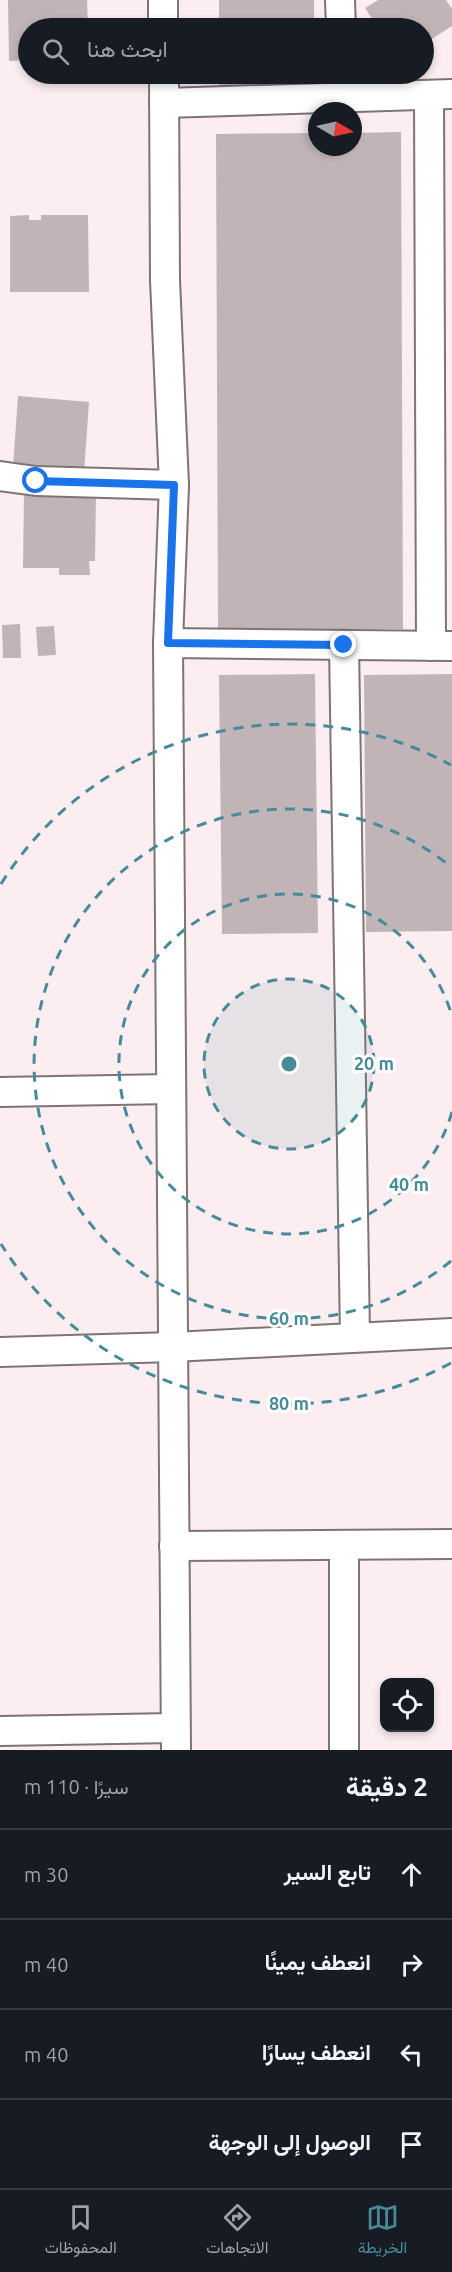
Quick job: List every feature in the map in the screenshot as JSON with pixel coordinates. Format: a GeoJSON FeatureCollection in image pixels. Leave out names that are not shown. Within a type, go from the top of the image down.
{"type":"FeatureCollection","features":[{"type":"Feature","properties":{"kind":"street"},"geometry":{"type":"LineString","coordinates":[[163,0],[163,18]]}},
{"type":"Feature","properties":{"kind":"street"},"geometry":{"type":"LineString","coordinates":[[340,0],[341,18]]}},
{"type":"Feature","properties":{"kind":"street"},"geometry":{"type":"LineString","coordinates":[[0,1731],[175,1739],[168,643],[174,485],[165,280],[164,84]]}},
{"type":"Feature","properties":{"kind":"street"},"geometry":{"type":"LineString","coordinates":[[164,103],[342,85],[440,95],[441,646],[168,643]]}},
{"type":"Feature","properties":{"kind":"street"},"geometry":{"type":"LineString","coordinates":[[0,476],[36,481],[174,485]]}},
{"type":"Feature","properties":{"kind":"street"},"geometry":{"type":"LineString","coordinates":[[344,645],[355,1337]]}},
{"type":"Feature","properties":{"kind":"street"},"geometry":{"type":"LineString","coordinates":[[0,1092],[171,1089]]}},
{"type":"Feature","properties":{"kind":"street"},"geometry":{"type":"LineString","coordinates":[[0,1352],[173,1347],[452,1333]]}},
{"type":"Feature","properties":{"kind":"street"},"geometry":{"type":"LineString","coordinates":[[174,1546],[452,1544]]}},
{"type":"Feature","properties":{"kind":"street"},"geometry":{"type":"LineString","coordinates":[[344,1545],[344,1750]]}},
{"type":"Feature","properties":{"kind":"building"},"geometry":{"type":"Polygon","coordinates":[[[8,0],[87,0],[88,18],[18,18],[18,61],[9,61],[8,0]]]}},
{"type":"Feature","properties":{"kind":"building"},"geometry":{"type":"Polygon","coordinates":[[[219,0],[314,0],[314,18],[219,18],[219,0]]]}},
{"type":"Feature","properties":{"kind":"building"},"geometry":{"type":"Polygon","coordinates":[[[378,0],[446,0],[452,9],[452,26],[434,38],[434,18],[372,18],[365,8],[378,0]]]}},
{"type":"Feature","properties":{"kind":"building"},"geometry":{"type":"Polygon","coordinates":[[[219,84],[315,84],[315,85],[219,86],[219,84]]]}},
{"type":"Feature","properties":{"kind":"building"},"geometry":{"type":"Polygon","coordinates":[[[401,132],[403,629],[218,630],[216,134],[308,133],[308,156],[362,156],[362,133],[401,132]]]}},
{"type":"Feature","properties":{"kind":"building"},"geometry":{"type":"Polygon","coordinates":[[[29,215],[29,220],[41,220],[41,215],[88,215],[89,292],[10,292],[10,216],[29,215]]]}},
{"type":"Feature","properties":{"kind":"building"},"geometry":{"type":"Polygon","coordinates":[[[18,396],[89,402],[84,473],[13,467],[18,396]]]}},
{"type":"Feature","properties":{"kind":"building"},"geometry":{"type":"Polygon","coordinates":[[[24,492],[96,492],[95,561],[89,561],[90,575],[59,575],[59,568],[23,568],[24,492]]]}},
{"type":"Feature","properties":{"kind":"building"},"geometry":{"type":"Polygon","coordinates":[[[20,624],[21,658],[3,658],[2,625],[20,624]]]}},
{"type":"Feature","properties":{"kind":"building"},"geometry":{"type":"Polygon","coordinates":[[[54,626],[56,655],[38,656],[36,627],[54,626]]]}},
{"type":"Feature","properties":{"kind":"building"},"geometry":{"type":"Polygon","coordinates":[[[315,674],[318,933],[222,934],[219,675],[315,674]]]}},
{"type":"Feature","properties":{"kind":"building"},"geometry":{"type":"Polygon","coordinates":[[[452,674],[452,931],[366,932],[364,675],[452,674]]]}},
{"type":"Feature","properties":{"kind":"route"},"geometry":{"type":"LineString","coordinates":[[36,481],[174,485],[168,643],[344,645]]}}]}
